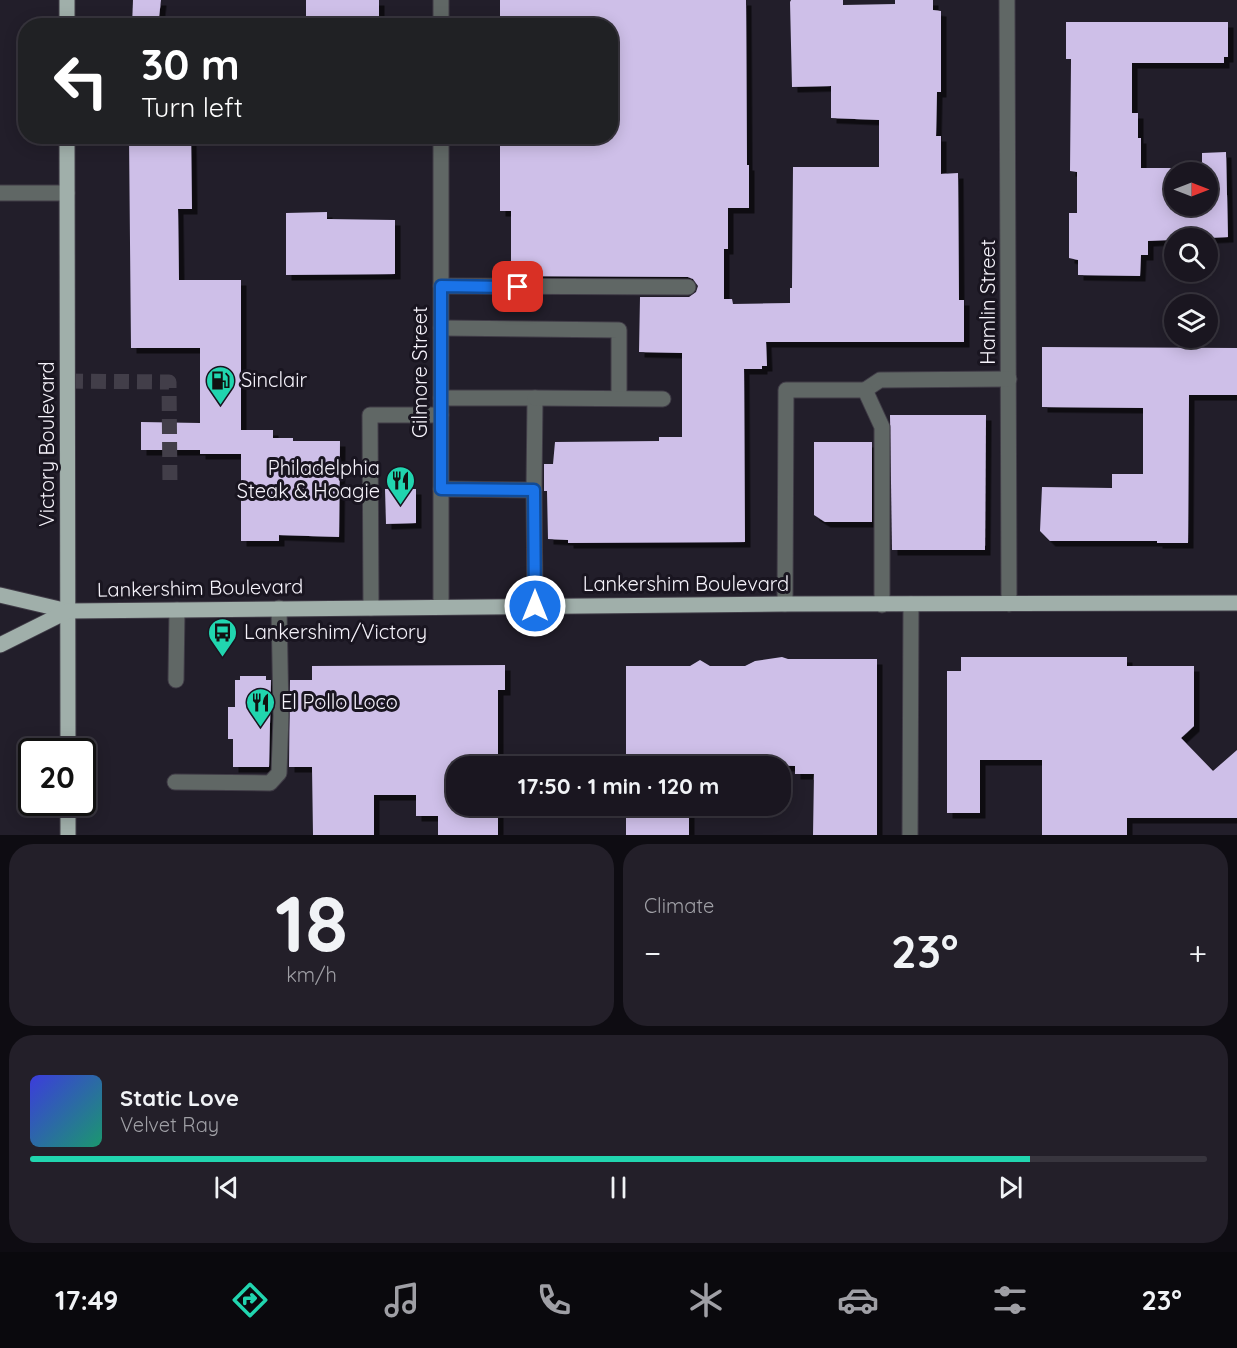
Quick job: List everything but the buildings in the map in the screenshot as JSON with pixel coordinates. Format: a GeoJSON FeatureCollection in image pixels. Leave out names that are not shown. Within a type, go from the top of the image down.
{"type":"FeatureCollection","features":[{"type":"Feature","properties":{"kind":"main road"},"geometry":{"type":"LineString","coordinates":[[67,0],[67,18]]}},
{"type":"Feature","properties":{"kind":"main road","name":"Victory Boulevard"},"geometry":{"type":"LineString","coordinates":[[67,144],[68,738]]}},
{"type":"Feature","properties":{"kind":"main road"},"geometry":{"type":"LineString","coordinates":[[0,595],[68,611]]}},
{"type":"Feature","properties":{"kind":"main road","name":"Lankershim Boulevard"},"geometry":{"type":"LineString","coordinates":[[0,645],[68,611],[785,604],[1237,603]]}},
{"type":"Feature","properties":{"kind":"main road"},"geometry":{"type":"LineString","coordinates":[[68,816],[68,835]]}},
{"type":"Feature","properties":{"kind":"street"},"geometry":{"type":"LineString","coordinates":[[441,0],[441,18]]}},
{"type":"Feature","properties":{"kind":"street","name":"Hamlin Street"},"geometry":{"type":"LineString","coordinates":[[1007,0],[1009,604]]}},
{"type":"Feature","properties":{"kind":"street","name":"Gilmore Street"},"geometry":{"type":"LineString","coordinates":[[441,144],[441,607]]}},
{"type":"Feature","properties":{"kind":"street"},"geometry":{"type":"LineString","coordinates":[[0,193],[67,193]]}},
{"type":"Feature","properties":{"kind":"street"},"geometry":{"type":"LineString","coordinates":[[441,286],[688,287]]}},
{"type":"Feature","properties":{"kind":"street"},"geometry":{"type":"LineString","coordinates":[[441,328],[619,330],[619,398]]}},
{"type":"Feature","properties":{"kind":"street"},"geometry":{"type":"LineString","coordinates":[[785,604],[786,390],[865,390],[880,380],[1009,379]]}},
{"type":"Feature","properties":{"kind":"street"},"geometry":{"type":"LineString","coordinates":[[865,390],[882,427],[882,605]]}},
{"type":"Feature","properties":{"kind":"street"},"geometry":{"type":"LineString","coordinates":[[441,398],[663,399]]}},
{"type":"Feature","properties":{"kind":"street"},"geometry":{"type":"LineString","coordinates":[[535,398],[535,606]]}},
{"type":"Feature","properties":{"kind":"street"},"geometry":{"type":"LineString","coordinates":[[371,608],[370,415],[441,415]]}},
{"type":"Feature","properties":{"kind":"street"},"geometry":{"type":"LineString","coordinates":[[441,489],[534,490]]}},
{"type":"Feature","properties":{"kind":"street"},"geometry":{"type":"LineString","coordinates":[[910,835],[911,604]]}},
{"type":"Feature","properties":{"kind":"street"},"geometry":{"type":"LineString","coordinates":[[175,782],[270,783],[279,773],[281,716],[279,608]]}},
{"type":"Feature","properties":{"kind":"street"},"geometry":{"type":"LineString","coordinates":[[176,680],[177,610]]}},
{"type":"Feature","properties":{"kind":"tunnel"},"geometry":{"type":"LineString","coordinates":[[68,381],[169,382],[170,487]]}},
{"type":"Feature","properties":{"kind":"place","name":"Sinclair"},"geometry":{"type":"Point","coordinates":[220,406]}},
{"type":"Feature","properties":{"kind":"place","name":"Philadelphia Steak & Hoagie"},"geometry":{"type":"Point","coordinates":[401,506]}},
{"type":"Feature","properties":{"kind":"place","name":"Lankershim/Victory"},"geometry":{"type":"Point","coordinates":[223,658]}},
{"type":"Feature","properties":{"kind":"place","name":"El Pollo Loco"},"geometry":{"type":"Point","coordinates":[260,728]}},
{"type":"Feature","properties":{"kind":"route"},"geometry":{"type":"LineString","coordinates":[[518,287],[441,286],[441,489],[534,490],[535,606]]}}]}
